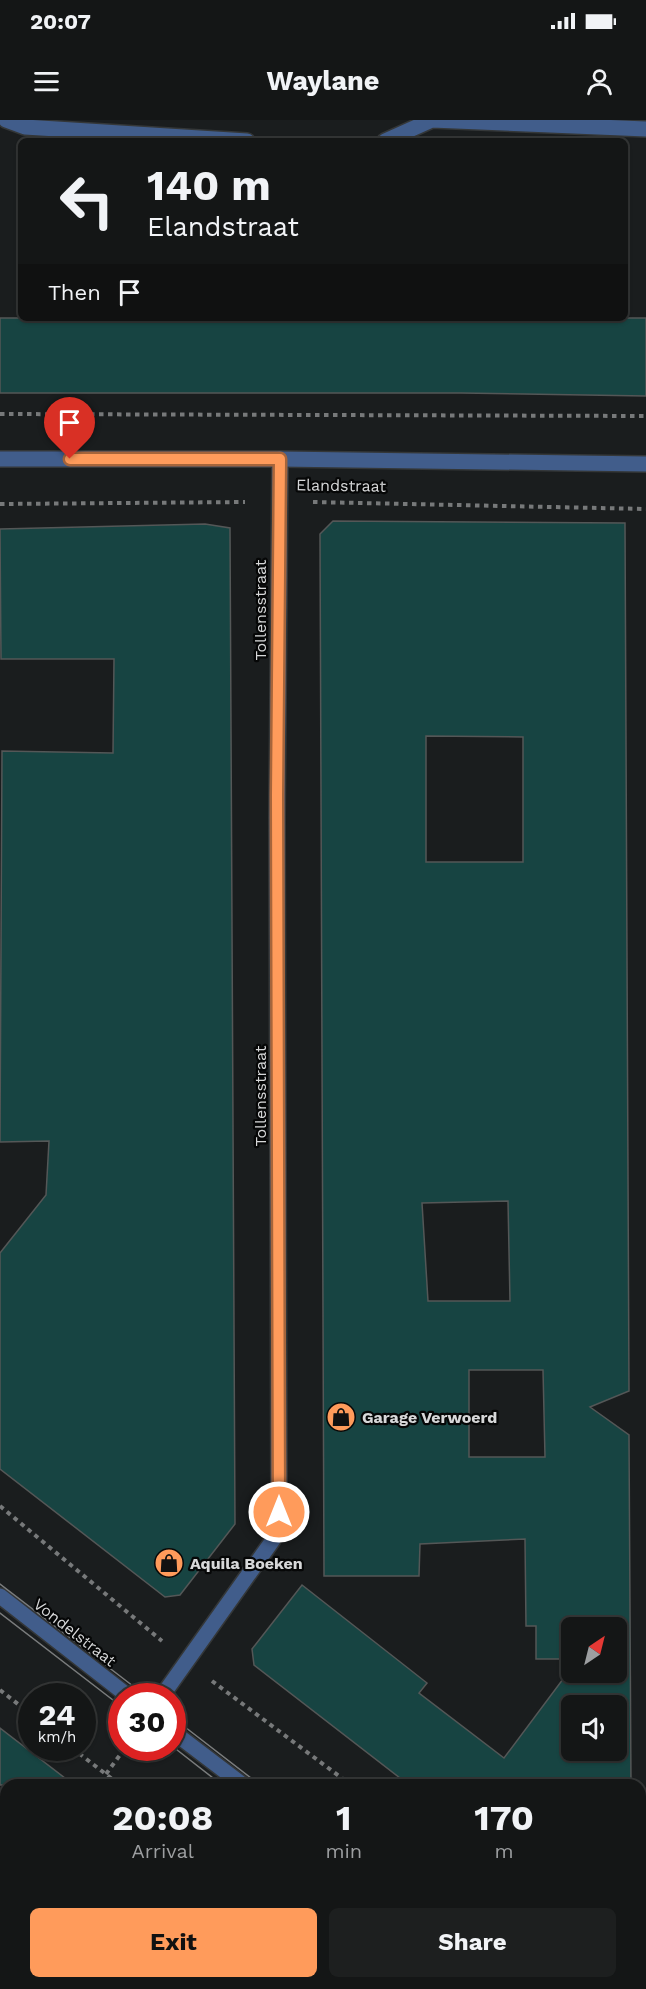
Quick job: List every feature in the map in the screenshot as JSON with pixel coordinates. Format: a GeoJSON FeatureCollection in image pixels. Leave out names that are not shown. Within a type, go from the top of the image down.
{"type":"FeatureCollection","features":[{"type":"Feature","properties":{"kind":"street"},"geometry":{"type":"LineString","coordinates":[[6,120],[25,127],[199,138]]}},
{"type":"Feature","properties":{"kind":"street"},"geometry":{"type":"LineString","coordinates":[[392,138],[432,120],[646,129]]}},
{"type":"Feature","properties":{"kind":"street","name":"Elandstraat"},"geometry":{"type":"LineString","coordinates":[[0,459],[280,459],[646,464]]}},
{"type":"Feature","properties":{"kind":"street","name":"Tollensstraat"},"geometry":{"type":"LineString","coordinates":[[171,1683],[273,1540],[279,1512],[280,459]]}},
{"type":"Feature","properties":{"kind":"street","name":"Vondelstraat"},"geometry":{"type":"LineString","coordinates":[[0,1596],[111,1683]]}},
{"type":"Feature","properties":{"kind":"street"},"geometry":{"type":"LineString","coordinates":[[186,1742],[235,1779]]}},
{"type":"Feature","properties":{"kind":"path"},"geometry":{"type":"LineString","coordinates":[[0,414],[646,416]]}},
{"type":"Feature","properties":{"kind":"path","name":"Elandstraat"},"geometry":{"type":"LineString","coordinates":[[0,504],[279,502],[646,509]]}},
{"type":"Feature","properties":{"kind":"path"},"geometry":{"type":"LineString","coordinates":[[0,1690],[18,1704]]}},
{"type":"Feature","properties":{"kind":"path"},"geometry":{"type":"LineString","coordinates":[[89,1761],[112,1779]]}},
{"type":"Feature","properties":{"kind":"path"},"geometry":{"type":"LineString","coordinates":[[106,1774],[116,1761]]}},
{"type":"Feature","properties":{"kind":"building"},"geometry":{"type":"Polygon","coordinates":[[[0,318],[18,318],[18,321],[628,321],[628,318],[646,318],[646,396],[461,393],[0,393],[0,318]]]}},
{"type":"Feature","properties":{"kind":"building"},"geometry":{"type":"Polygon","coordinates":[[[333,521],[625,523],[629,1391],[590,1407],[629,1435],[631,1779],[401,1779],[254,1665],[252,1649],[302,1585],[427,1683],[419,1693],[504,1758],[561,1682],[627,1683],[627,1617],[561,1617],[561,1659],[536,1659],[536,1626],[526,1626],[525,1539],[420,1544],[419,1576],[324,1576],[320,534],[333,521]],[[426,736],[426,862],[523,862],[523,737],[426,736]],[[508,1201],[422,1203],[428,1301],[510,1301],[508,1201]],[[469,1370],[469,1457],[545,1457],[543,1370],[469,1370]]]}},
{"type":"Feature","properties":{"kind":"building"},"geometry":{"type":"Polygon","coordinates":[[[205,524],[230,528],[235,1524],[180,1595],[165,1597],[0,1469],[0,1253],[46,1195],[49,1141],[0,1142],[2,751],[113,753],[114,659],[1,659],[0,529],[205,524]]]}},
{"type":"Feature","properties":{"kind":"building"},"geometry":{"type":"Polygon","coordinates":[[[0,1728],[18,1742],[18,1761],[43,1761],[66,1779],[0,1779],[0,1728]]]}},
{"type":"Feature","properties":{"kind":"tram line"},"geometry":{"type":"LineString","coordinates":[[0,1584],[129,1683]]}},
{"type":"Feature","properties":{"kind":"tram line"},"geometry":{"type":"LineString","coordinates":[[0,1613],[108,1696]]}},
{"type":"Feature","properties":{"kind":"tram line"},"geometry":{"type":"LineString","coordinates":[[186,1728],[252,1779]]}},
{"type":"Feature","properties":{"kind":"tram line"},"geometry":{"type":"LineString","coordinates":[[186,1757],[214,1779]]}},
{"type":"Feature","properties":{"kind":"place","name":"Garage Verwoerd"},"geometry":{"type":"Point","coordinates":[341,1417]}},
{"type":"Feature","properties":{"kind":"place","name":"Aquila Boeken"},"geometry":{"type":"Point","coordinates":[169,1563]}},
{"type":"Feature","properties":{"kind":"route"},"geometry":{"type":"LineString","coordinates":[[70,459],[280,459],[277,795],[279,1512]]}}]}
